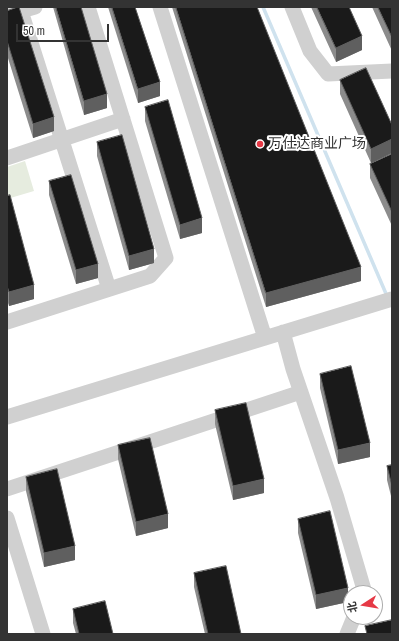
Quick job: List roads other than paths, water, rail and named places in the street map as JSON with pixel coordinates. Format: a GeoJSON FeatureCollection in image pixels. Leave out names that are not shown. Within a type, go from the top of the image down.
{"type":"FeatureCollection","features":[{"type":"Feature","properties":{"kind":"street"},"geometry":{"type":"LineString","coordinates":[[7,322],[150,276],[166,258],[88,7]]}},
{"type":"Feature","properties":{"kind":"street"},"geometry":{"type":"LineString","coordinates":[[160,7],[265,338]]}},
{"type":"Feature","properties":{"kind":"street"},"geometry":{"type":"LineString","coordinates":[[292,7],[310,51],[328,74],[392,71]]}},
{"type":"Feature","properties":{"kind":"street"},"geometry":{"type":"LineString","coordinates":[[21,11],[109,289]]}},
{"type":"Feature","properties":{"kind":"street"},"geometry":{"type":"LineString","coordinates":[[7,158],[123,120]]}},
{"type":"Feature","properties":{"kind":"street"},"geometry":{"type":"LineString","coordinates":[[7,417],[392,299]]}},
{"type":"Feature","properties":{"kind":"street"},"geometry":{"type":"LineString","coordinates":[[283,332],[301,392],[337,498],[363,585]]}},
{"type":"Feature","properties":{"kind":"street"},"geometry":{"type":"LineString","coordinates":[[7,489],[301,392]]}},
{"type":"Feature","properties":{"kind":"street"},"geometry":{"type":"LineString","coordinates":[[7,518],[43,634]]}},
{"type":"Feature","properties":{"kind":"waterway"},"geometry":{"type":"LineString","coordinates":[[263,7],[387,296]]}},
{"type":"Feature","properties":{"kind":"place","name":"万仕达商业广场"},"geometry":{"type":"Point","coordinates":[260,144]}}]}
